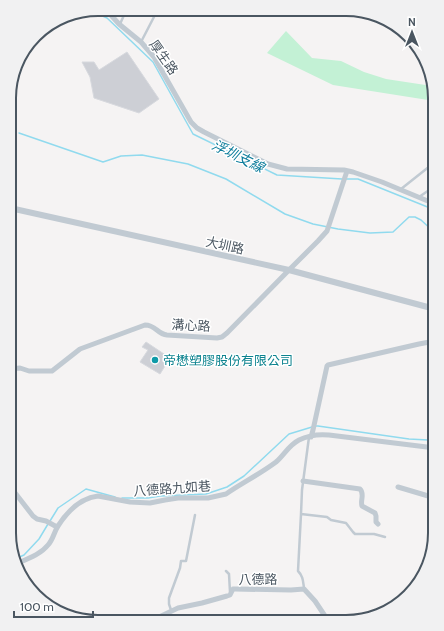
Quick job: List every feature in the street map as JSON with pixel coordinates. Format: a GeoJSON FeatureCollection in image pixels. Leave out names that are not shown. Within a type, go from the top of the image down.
{"type":"FeatureCollection","features":[{"type":"Feature","properties":{"kind":"street","name":"厚生路"},"geometry":{"type":"LineString","coordinates":[[112,16],[141,42],[154,57],[191,122],[197,128],[238,150],[274,166],[294,170],[347,171]]}},
{"type":"Feature","properties":{"kind":"street","name":"溝心路"},"geometry":{"type":"LineString","coordinates":[[16,368],[29,371],[52,371],[70,357],[75,351],[145,325],[152,326],[161,334],[220,338],[227,333],[318,241],[328,227],[347,171]]}},
{"type":"Feature","properties":{"kind":"street"},"geometry":{"type":"LineString","coordinates":[[347,171],[428,201]]}},
{"type":"Feature","properties":{"kind":"street","name":"大圳路"},"geometry":{"type":"LineString","coordinates":[[16,209],[289,270],[428,307]]}},
{"type":"Feature","properties":{"kind":"street"},"geometry":{"type":"LineString","coordinates":[[310,437],[315,423],[326,367],[328,365],[428,342]]}},
{"type":"Feature","properties":{"kind":"street","name":"八德路九如巷"},"geometry":{"type":"LineString","coordinates":[[21,561],[44,549],[51,541],[55,526],[67,513],[84,500],[93,497],[106,497],[130,502],[150,503],[178,498],[208,498],[226,494],[274,463],[296,442],[320,435],[428,447]]}},
{"type":"Feature","properties":{"kind":"street"},"geometry":{"type":"LineString","coordinates":[[303,481],[360,488],[363,497],[362,505],[364,508],[375,513],[376,522],[378,524]]}},
{"type":"Feature","properties":{"kind":"street"},"geometry":{"type":"LineString","coordinates":[[398,487],[428,496]]}},
{"type":"Feature","properties":{"kind":"street"},"geometry":{"type":"LineString","coordinates":[[16,493],[33,516],[55,526]]}},
{"type":"Feature","properties":{"kind":"street","name":"八德路"},"geometry":{"type":"LineString","coordinates":[[162,615],[171,610],[230,595],[230,592],[233,589],[304,589]]}},
{"type":"Feature","properties":{"kind":"street"},"geometry":{"type":"LineString","coordinates":[[304,589],[315,601],[324,615]]}},
{"type":"Feature","properties":{"kind":"lane"},"geometry":{"type":"LineString","coordinates":[[119,24],[123,16]]}},
{"type":"Feature","properties":{"kind":"lane"},"geometry":{"type":"LineString","coordinates":[[141,42],[154,16]]}},
{"type":"Feature","properties":{"kind":"lane"},"geometry":{"type":"LineString","coordinates":[[400,190],[428,168]]}},
{"type":"Feature","properties":{"kind":"lane"},"geometry":{"type":"LineString","coordinates":[[418,197],[428,191]]}},
{"type":"Feature","properties":{"kind":"lane"},"geometry":{"type":"LineString","coordinates":[[304,589],[302,578],[298,571],[303,481],[310,437]]}},
{"type":"Feature","properties":{"kind":"lane"},"geometry":{"type":"LineString","coordinates":[[301,514],[327,517],[331,520],[346,523],[353,532],[357,534],[374,534],[385,537]]}},
{"type":"Feature","properties":{"kind":"lane"},"geometry":{"type":"LineString","coordinates":[[171,610],[169,604],[170,596],[181,561],[186,561],[195,515]]}},
{"type":"Feature","properties":{"kind":"lane"},"geometry":{"type":"LineString","coordinates":[[226,571],[229,574],[230,592]]}},
{"type":"Feature","properties":{"kind":"green space"},"geometry":{"type":"Polygon","coordinates":[[[286,31],[312,58],[341,61],[364,72],[386,79],[427,85],[428,100],[333,85],[267,53],[286,31]]]}},
{"type":"Feature","properties":{"kind":"building"},"geometry":{"type":"Polygon","coordinates":[[[127,52],[159,99],[139,113],[94,98],[90,77],[82,62],[94,62],[99,70],[127,52]]]}},
{"type":"Feature","properties":{"kind":"building","name":"帝懋塑膠股份有限公司"},"geometry":{"type":"Polygon","coordinates":[[[146,342],[170,358],[160,374],[140,362],[148,350],[142,347],[146,342]]]}},
{"type":"Feature","properties":{"kind":"waterway","name":"浮圳支線"},"geometry":{"type":"LineString","coordinates":[[103,16],[107,18],[153,62],[193,134],[277,175],[342,179]]}},
{"type":"Feature","properties":{"kind":"waterway"},"geometry":{"type":"LineString","coordinates":[[19,133],[103,162],[121,156],[142,155],[188,164],[226,179],[285,214],[313,224],[370,233],[393,232],[409,217],[415,217],[428,226]]}},
{"type":"Feature","properties":{"kind":"waterway","name":"浮圳支線"},"geometry":{"type":"LineString","coordinates":[[346,179],[358,179],[428,207]]}},
{"type":"Feature","properties":{"kind":"waterway"},"geometry":{"type":"LineString","coordinates":[[316,426],[409,439],[428,440]]}},
{"type":"Feature","properties":{"kind":"waterway"},"geometry":{"type":"LineString","coordinates":[[122,498],[148,498],[206,494],[227,487],[244,476],[289,434],[312,427]]}},
{"type":"Feature","properties":{"kind":"waterway"},"geometry":{"type":"LineString","coordinates":[[50,521],[58,508],[86,489],[115,497]]}},
{"type":"Feature","properties":{"kind":"waterway"},"geometry":{"type":"LineString","coordinates":[[20,557],[24,555],[39,539],[48,524]]}},
{"type":"Feature","properties":{"kind":"place","name":"帝懋塑膠股份有限公司"},"geometry":{"type":"Point","coordinates":[155,360]}}]}
